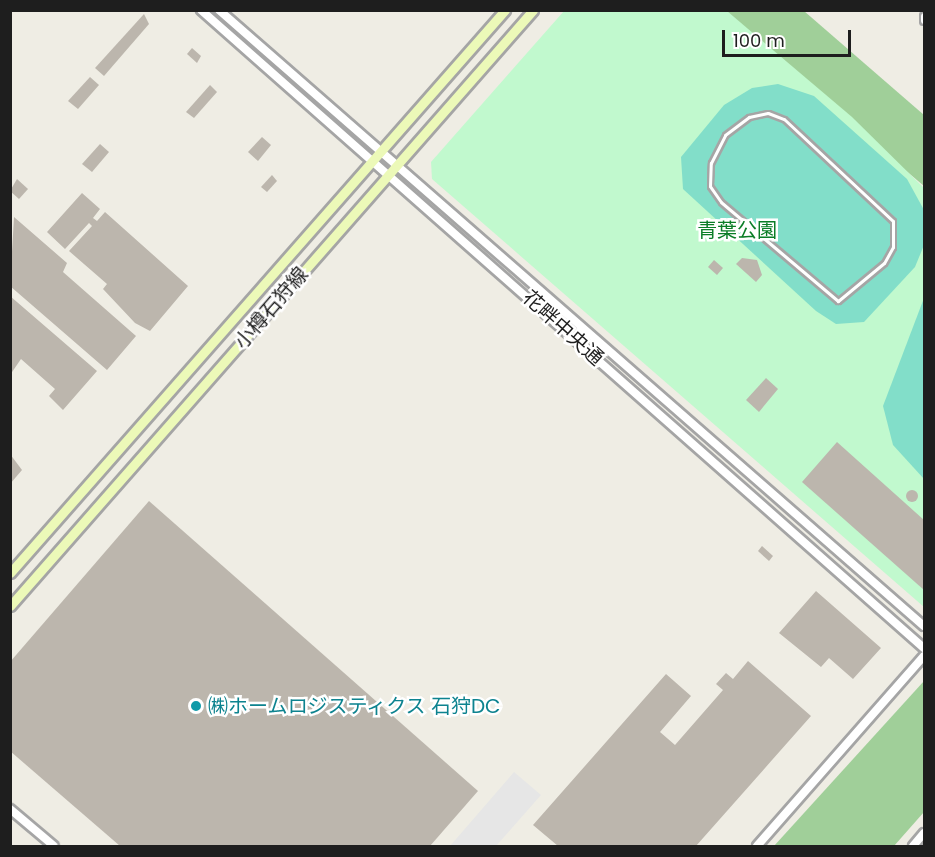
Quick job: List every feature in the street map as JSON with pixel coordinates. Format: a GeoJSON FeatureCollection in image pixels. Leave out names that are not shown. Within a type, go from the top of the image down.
{"type":"FeatureCollection","features":[{"type":"Feature","properties":{"kind":"main road","name":"小樽石狩線"},"geometry":{"type":"LineString","coordinates":[[10,573],[505,10]]}},
{"type":"Feature","properties":{"kind":"main road","name":"小樽石狩線"},"geometry":{"type":"LineString","coordinates":[[10,606],[533,10]]}},
{"type":"Feature","properties":{"kind":"street","name":"花畔中央通"},"geometry":{"type":"LineString","coordinates":[[201,10],[924,648]]}},
{"type":"Feature","properties":{"kind":"street","name":"花畔中央通"},"geometry":{"type":"LineString","coordinates":[[219,10],[398,164],[924,626]]}},
{"type":"Feature","properties":{"kind":"street"},"geometry":{"type":"LineString","coordinates":[[757,846],[924,656]]}},
{"type":"Feature","properties":{"kind":"street"},"geometry":{"type":"LineString","coordinates":[[10,809],[54,846]]}},
{"type":"Feature","properties":{"kind":"street"},"geometry":{"type":"LineString","coordinates":[[913,846],[924,833]]}},
{"type":"Feature","properties":{"kind":"lane"},"geometry":{"type":"LineString","coordinates":[[768,113],[784,119],[890,215],[893,247],[878,272],[838,301],[819,286],[721,202],[710,186],[719,144],[749,117],[768,113]]}},
{"type":"Feature","properties":{"kind":"green space","name":"青葉公園"},"geometry":{"type":"Polygon","coordinates":[[[564,11],[727,11],[852,117],[924,188],[924,607],[432,179],[431,162],[564,11]]]}},
{"type":"Feature","properties":{"kind":"green space"},"geometry":{"type":"Polygon","coordinates":[[[717,11],[804,11],[924,115],[924,186],[717,11]]]}},
{"type":"Feature","properties":{"kind":"green space"},"geometry":{"type":"Polygon","coordinates":[[[778,84],[814,96],[907,179],[924,210],[924,245],[915,267],[864,322],[836,324],[816,311],[683,189],[681,157],[724,105],[752,88],[778,84]]]}},
{"type":"Feature","properties":{"kind":"green space"},"geometry":{"type":"Polygon","coordinates":[[[924,298],[924,479],[893,445],[883,406],[924,298]]]}},
{"type":"Feature","properties":{"kind":"green space"},"geometry":{"type":"Polygon","coordinates":[[[924,681],[924,812],[894,846],[774,846],[924,681]]]}},
{"type":"Feature","properties":{"kind":"shaded area"},"geometry":{"type":"Polygon","coordinates":[[[514,772],[541,795],[496,846],[450,846],[514,772]]]}},
{"type":"Feature","properties":{"kind":"building"},"geometry":{"type":"Polygon","coordinates":[[[144,14],[149,24],[104,76],[95,68],[144,14]]]}},
{"type":"Feature","properties":{"kind":"building"},"geometry":{"type":"Polygon","coordinates":[[[192,48],[201,56],[197,63],[187,54],[192,48]]]}},
{"type":"Feature","properties":{"kind":"building"},"geometry":{"type":"Polygon","coordinates":[[[90,77],[99,85],[78,109],[68,101],[90,77]]]}},
{"type":"Feature","properties":{"kind":"building"},"geometry":{"type":"Polygon","coordinates":[[[210,85],[217,92],[194,118],[186,112],[210,85]]]}},
{"type":"Feature","properties":{"kind":"building"},"geometry":{"type":"Polygon","coordinates":[[[262,137],[271,145],[258,161],[248,152],[262,137]]]}},
{"type":"Feature","properties":{"kind":"building"},"geometry":{"type":"Polygon","coordinates":[[[100,144],[109,152],[92,172],[82,164],[100,144]]]}},
{"type":"Feature","properties":{"kind":"building"},"geometry":{"type":"Polygon","coordinates":[[[272,175],[277,181],[267,192],[261,187],[272,175]]]}},
{"type":"Feature","properties":{"kind":"building"},"geometry":{"type":"Polygon","coordinates":[[[17,179],[28,189],[19,199],[10,191],[17,179]]]}},
{"type":"Feature","properties":{"kind":"building"},"geometry":{"type":"Polygon","coordinates":[[[82,193],[100,209],[93,218],[97,221],[105,212],[188,286],[150,331],[135,323],[103,289],[107,284],[69,251],[92,226],[89,223],[65,249],[47,232],[82,193]]]}},
{"type":"Feature","properties":{"kind":"building"},"geometry":{"type":"Polygon","coordinates":[[[14,217],[67,263],[63,272],[136,336],[107,370],[10,286],[14,217]]]}},
{"type":"Feature","properties":{"kind":"building"},"geometry":{"type":"Polygon","coordinates":[[[742,258],[757,260],[762,275],[756,282],[736,264],[742,258]]]}},
{"type":"Feature","properties":{"kind":"building"},"geometry":{"type":"Polygon","coordinates":[[[714,260],[723,268],[717,275],[708,267],[714,260]]]}},
{"type":"Feature","properties":{"kind":"building"},"geometry":{"type":"Polygon","coordinates":[[[10,296],[97,371],[63,410],[49,396],[55,389],[21,359],[10,375],[10,296]]]}},
{"type":"Feature","properties":{"kind":"building"},"geometry":{"type":"Polygon","coordinates":[[[766,378],[778,389],[759,412],[746,400],[766,378]]]}},
{"type":"Feature","properties":{"kind":"building"},"geometry":{"type":"Polygon","coordinates":[[[837,442],[924,520],[924,590],[802,482],[837,442]]]}},
{"type":"Feature","properties":{"kind":"building"},"geometry":{"type":"Polygon","coordinates":[[[10,454],[22,470],[10,484],[10,454]]]}},
{"type":"Feature","properties":{"kind":"building"},"geometry":{"type":"Polygon","coordinates":[[[914,490],[918,496],[914,502],[910,502],[906,494],[914,490]]]}},
{"type":"Feature","properties":{"kind":"building","name":"㈱ホームロジスティクス 石狩DC"},"geometry":{"type":"Polygon","coordinates":[[[149,501],[478,791],[430,846],[120,846],[10,751],[10,662],[149,501]]]}},
{"type":"Feature","properties":{"kind":"building"},"geometry":{"type":"Polygon","coordinates":[[[762,546],[773,556],[769,561],[758,551],[762,546]]]}},
{"type":"Feature","properties":{"kind":"building"},"geometry":{"type":"Polygon","coordinates":[[[816,591],[881,648],[853,679],[829,658],[821,667],[779,633],[816,591]]]}},
{"type":"Feature","properties":{"kind":"building"},"geometry":{"type":"Polygon","coordinates":[[[748,661],[811,716],[696,846],[558,846],[533,825],[666,674],[691,696],[660,732],[675,745],[723,690],[716,684],[726,673],[733,679],[748,661]]]}},
{"type":"Feature","properties":{"kind":"place","name":"㈱ホームロジスティクス 石狩DC"},"geometry":{"type":"Point","coordinates":[196,706]}}]}
